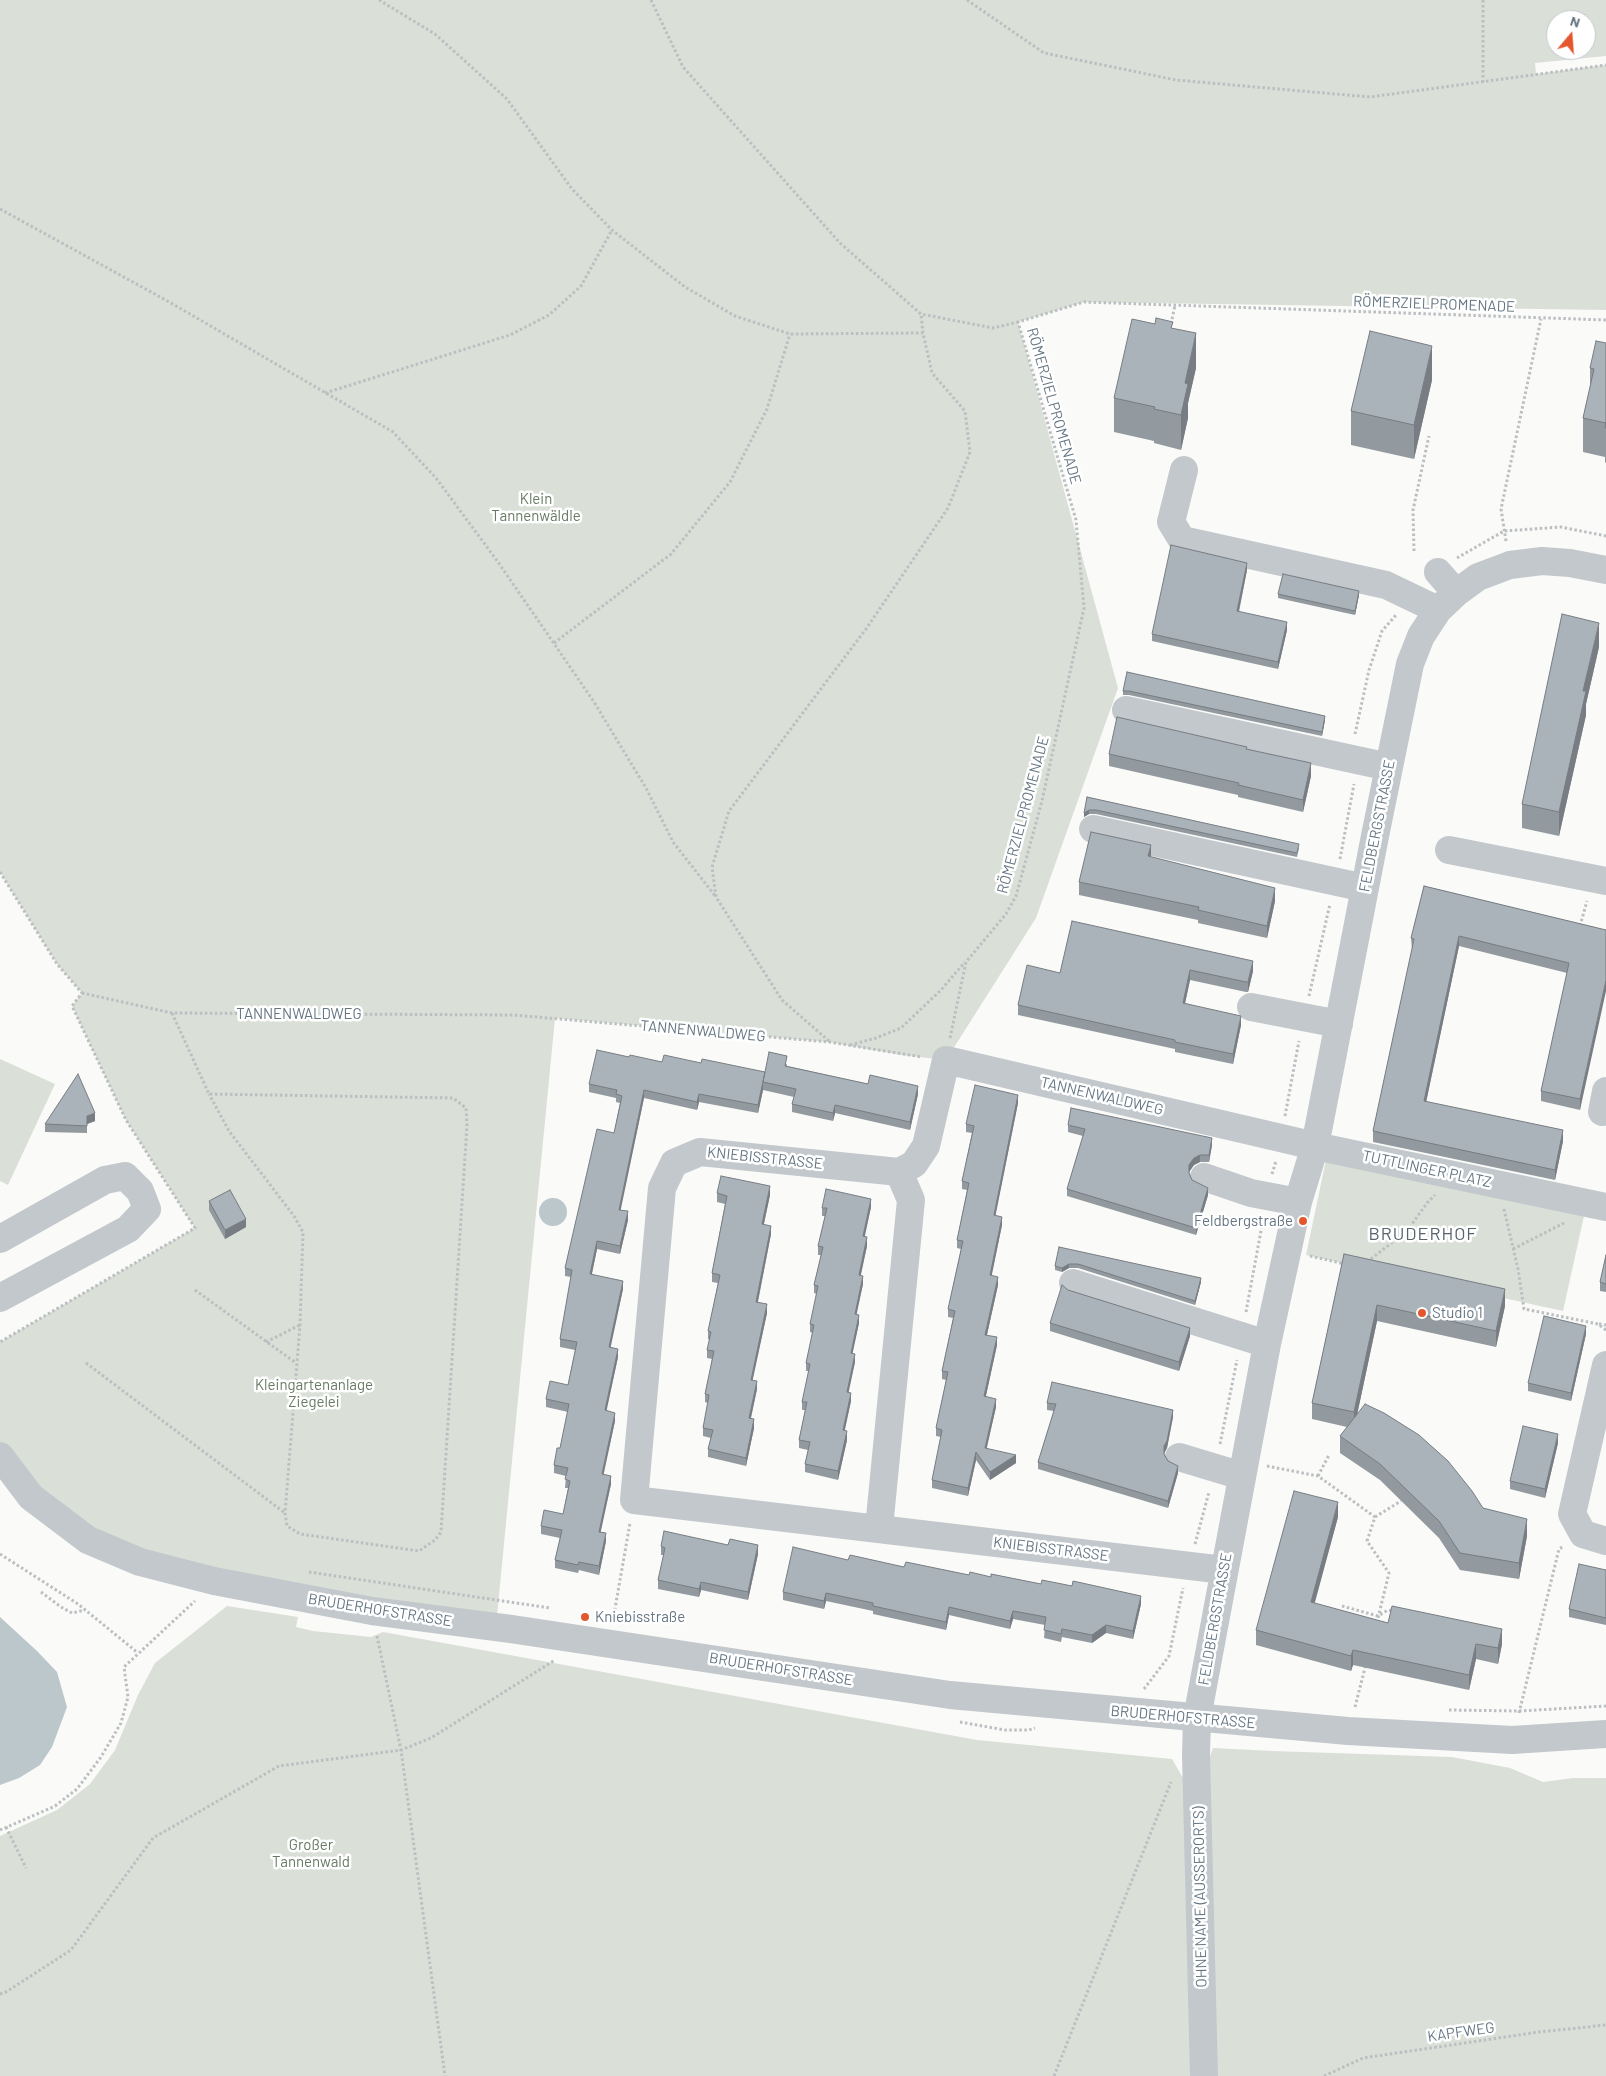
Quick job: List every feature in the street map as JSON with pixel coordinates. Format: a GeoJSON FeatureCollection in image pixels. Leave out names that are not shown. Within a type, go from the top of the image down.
{"type":"FeatureCollection","features":[{"type":"Feature","properties":{"kind":"street"},"geometry":{"type":"LineString","coordinates":[[1184,470],[1171,522],[1182,540],[1386,585],[1447,602]]}},
{"type":"Feature","properties":{"kind":"street","name":"FELDBERGSTRASSE"},"geometry":{"type":"LineString","coordinates":[[1197,1718],[1267,1344],[1298,1202],[1315,1146],[1410,664],[1421,636],[1447,602],[1478,576],[1510,565],[1542,561],[1570,563],[1606,570]]}},
{"type":"Feature","properties":{"kind":"street"},"geometry":{"type":"LineString","coordinates":[[1438,572],[1447,602]]}},
{"type":"Feature","properties":{"kind":"street"},"geometry":{"type":"LineString","coordinates":[[1126,710],[1390,767]]}},
{"type":"Feature","properties":{"kind":"street"},"geometry":{"type":"LineString","coordinates":[[1093,829],[1365,888]]}},
{"type":"Feature","properties":{"kind":"street"},"geometry":{"type":"LineString","coordinates":[[1449,850],[1606,881]]}},
{"type":"Feature","properties":{"kind":"street"},"geometry":{"type":"LineString","coordinates":[[1251,1007],[1339,1024]]}},
{"type":"Feature","properties":{"kind":"street"},"geometry":{"type":"LineString","coordinates":[[879,1528],[911,1200],[899,1172],[914,1164],[926,1146],[946,1060]]}},
{"type":"Feature","properties":{"kind":"street","name":"TANNENWALDWEG"},"geometry":{"type":"LineString","coordinates":[[946,1060],[1315,1146]]}},
{"type":"Feature","properties":{"kind":"street","name":"TUTTLINGER PLATZ"},"geometry":{"type":"LineString","coordinates":[[1315,1146],[1596,1205]]}},
{"type":"Feature","properties":{"kind":"street","name":"KNIEBISSTRASSE"},"geometry":{"type":"LineString","coordinates":[[899,1172],[700,1152],[674,1163],[662,1188],[634,1500],[879,1528],[1190,1553],[1224,1570]]}},
{"type":"Feature","properties":{"kind":"street"},"geometry":{"type":"LineString","coordinates":[[0,1239],[105,1180],[125,1176],[140,1191],[147,1209],[128,1229],[0,1298]]}},
{"type":"Feature","properties":{"kind":"street"},"geometry":{"type":"LineString","coordinates":[[1204,1177],[1251,1193],[1298,1202]]}},
{"type":"Feature","properties":{"kind":"street"},"geometry":{"type":"LineString","coordinates":[[1072,1284],[1267,1344]]}},
{"type":"Feature","properties":{"kind":"street"},"geometry":{"type":"LineString","coordinates":[[1594,1537],[1572,1514],[1606,1365]]}},
{"type":"Feature","properties":{"kind":"street","name":"BRUDERHOFSTRASSE"},"geometry":{"type":"LineString","coordinates":[[0,1456],[31,1497],[88,1540],[140,1562],[214,1581],[372,1611],[496,1626],[603,1634],[950,1695],[1348,1731],[1512,1740],[1606,1734]]}},
{"type":"Feature","properties":{"kind":"street"},"geometry":{"type":"LineString","coordinates":[[1178,1457],[1243,1469]]}},
{"type":"Feature","properties":{"kind":"street","name":"OHNE NAME (AUSSERORTS)"},"geometry":{"type":"LineString","coordinates":[[1197,1718],[1196,1756],[1204,2076]]}},
{"type":"Feature","properties":{"kind":"path"},"geometry":{"type":"LineString","coordinates":[[379,0],[435,34],[507,98],[572,189],[612,230],[685,287],[735,316],[790,334],[923,333]]}},
{"type":"Feature","properties":{"kind":"path"},"geometry":{"type":"LineString","coordinates":[[651,0],[683,68],[840,244],[921,314],[993,328],[1018,322]]}},
{"type":"Feature","properties":{"kind":"path"},"geometry":{"type":"LineString","coordinates":[[967,0],[1044,53],[1176,80],[1370,97],[1606,65]]}},
{"type":"Feature","properties":{"kind":"path"},"geometry":{"type":"LineString","coordinates":[[1483,0],[1483,82]]}},
{"type":"Feature","properties":{"kind":"path"},"geometry":{"type":"LineString","coordinates":[[0,209],[171,303],[393,432],[436,478],[498,562],[554,643],[594,702],[646,788],[673,842],[716,897],[782,1000],[829,1042]]}},
{"type":"Feature","properties":{"kind":"path"},"geometry":{"type":"LineString","coordinates":[[325,393],[510,335],[549,315],[581,286],[612,230]]}},
{"type":"Feature","properties":{"kind":"path","name":"RÖMERZIELPROMENADE"},"geometry":{"type":"LineString","coordinates":[[946,1060],[966,962],[1006,914],[1016,896],[1042,801],[1084,608],[1076,520],[1018,322],[1084,302],[1606,320]]}},
{"type":"Feature","properties":{"kind":"path"},"geometry":{"type":"LineString","coordinates":[[1169,330],[1175,305]]}},
{"type":"Feature","properties":{"kind":"path"},"geometry":{"type":"LineString","coordinates":[[716,897],[712,867],[729,811],[866,629],[948,508],[970,452],[965,412],[932,373],[923,333],[921,314]]}},
{"type":"Feature","properties":{"kind":"path"},"geometry":{"type":"LineString","coordinates":[[1510,565],[1501,509],[1541,319]]}},
{"type":"Feature","properties":{"kind":"path"},"geometry":{"type":"LineString","coordinates":[[554,643],[671,554],[730,482],[766,409],[790,334]]}},
{"type":"Feature","properties":{"kind":"path"},"geometry":{"type":"LineString","coordinates":[[1414,551],[1413,510],[1429,436]]}},
{"type":"Feature","properties":{"kind":"path"},"geometry":{"type":"LineString","coordinates":[[0,872],[57,964],[82,993],[72,1006],[122,1112],[195,1228],[0,1342]]}},
{"type":"Feature","properties":{"kind":"path"},"geometry":{"type":"LineString","coordinates":[[848,1046],[901,1028],[941,990],[966,962]]}},
{"type":"Feature","properties":{"kind":"path","name":"TANNENWALDWEG"},"geometry":{"type":"LineString","coordinates":[[82,993],[172,1013],[513,1015],[829,1042],[901,1055],[946,1060]]}},
{"type":"Feature","properties":{"kind":"path"},"geometry":{"type":"LineString","coordinates":[[172,1013],[209,1094],[229,1131],[294,1216],[303,1232],[300,1326],[285,1513],[287,1526],[300,1534],[420,1551],[435,1540],[441,1532],[467,1125],[466,1108],[453,1098],[209,1094]]}},
{"type":"Feature","properties":{"kind":"path"},"geometry":{"type":"LineString","coordinates":[[1360,1267],[1407,1231],[1427,1203],[1456,1175]]}},
{"type":"Feature","properties":{"kind":"path"},"geometry":{"type":"LineString","coordinates":[[1498,1184],[1514,1249],[1524,1309],[1606,1326]]}},
{"type":"Feature","properties":{"kind":"path"},"geometry":{"type":"LineString","coordinates":[[1514,1249],[1596,1205]]}},
{"type":"Feature","properties":{"kind":"path"},"geometry":{"type":"LineString","coordinates":[[1287,1252],[1351,1265]]}},
{"type":"Feature","properties":{"kind":"path"},"geometry":{"type":"LineString","coordinates":[[195,1290],[265,1342],[297,1363]]}},
{"type":"Feature","properties":{"kind":"path"},"geometry":{"type":"LineString","coordinates":[[1598,1324],[1606,1330]]}},
{"type":"Feature","properties":{"kind":"path"},"geometry":{"type":"LineString","coordinates":[[265,1342],[300,1326]]}},
{"type":"Feature","properties":{"kind":"path"},"geometry":{"type":"LineString","coordinates":[[86,1363],[285,1513]]}},
{"type":"Feature","properties":{"kind":"path"},"geometry":{"type":"LineString","coordinates":[[1318,1476],[1329,1455]]}},
{"type":"Feature","properties":{"kind":"path"},"geometry":{"type":"LineString","coordinates":[[1243,1469],[1318,1476],[1374,1517]]}},
{"type":"Feature","properties":{"kind":"path"},"geometry":{"type":"LineString","coordinates":[[603,1634],[634,1500]]}},
{"type":"Feature","properties":{"kind":"path"},"geometry":{"type":"LineString","coordinates":[[1376,1625],[1389,1573],[1367,1541],[1374,1517],[1401,1501]]}},
{"type":"Feature","properties":{"kind":"path"},"geometry":{"type":"LineString","coordinates":[[1512,1740],[1559,1549],[1594,1537]]}},
{"type":"Feature","properties":{"kind":"path"},"geometry":{"type":"LineString","coordinates":[[1153,1691],[1143,1690],[1169,1656],[1190,1553]]}},
{"type":"Feature","properties":{"kind":"path"},"geometry":{"type":"LineString","coordinates":[[0,1554],[85,1610],[138,1654]]}},
{"type":"Feature","properties":{"kind":"path"},"geometry":{"type":"LineString","coordinates":[[302,1571],[554,1609]]}},
{"type":"Feature","properties":{"kind":"path"},"geometry":{"type":"LineString","coordinates":[[0,1830],[55,1806],[77,1789],[101,1758],[121,1723],[128,1697],[124,1667],[191,1606],[214,1581]]}},
{"type":"Feature","properties":{"kind":"path"},"geometry":{"type":"LineString","coordinates":[[41,1592],[72,1613],[85,1610]]}},
{"type":"Feature","properties":{"kind":"path"},"geometry":{"type":"LineString","coordinates":[[1342,1606],[1378,1616],[1388,1610],[1397,1612]]}},
{"type":"Feature","properties":{"kind":"path"},"geometry":{"type":"LineString","coordinates":[[372,1611],[401,1750],[445,2076]]}},
{"type":"Feature","properties":{"kind":"path"},"geometry":{"type":"LineString","coordinates":[[603,1634],[604,1617]]}},
{"type":"Feature","properties":{"kind":"path"},"geometry":{"type":"LineString","coordinates":[[0,1994],[71,1950],[153,1838],[279,1766],[401,1750],[431,1738],[603,1634],[622,1620]]}},
{"type":"Feature","properties":{"kind":"path"},"geometry":{"type":"LineString","coordinates":[[1364,1709],[1354,1709],[1366,1662]]}},
{"type":"Feature","properties":{"kind":"path"},"geometry":{"type":"LineString","coordinates":[[1441,1710],[1519,1711],[1606,1706]]}},
{"type":"Feature","properties":{"kind":"path"},"geometry":{"type":"LineString","coordinates":[[1054,2076],[1172,1780]]}},
{"type":"Feature","properties":{"kind":"path"},"geometry":{"type":"LineString","coordinates":[[6,1827],[26,1868]]}},
{"type":"Feature","properties":{"kind":"path","name":"KAPFWEG"},"geometry":{"type":"LineString","coordinates":[[1324,2076],[1363,2058],[1539,2032],[1606,2026]]}},
{"type":"Feature","properties":{"kind":"green space","name":"Klein Tannenwäldle"},"geometry":{"type":"Polygon","coordinates":[[[0,0],[1606,0],[1606,56],[1596,57],[1596,10],[1546,10],[1546,60],[1565,60],[1535,63],[1536,74],[1606,65],[1606,310],[1084,302],[1018,322],[1118,688],[1036,918],[946,1060],[901,1055],[829,1042],[555,1018],[496,1626],[372,1611],[88,1540],[0,1456],[0,1342],[195,1228],[126,1120],[72,1006],[82,993],[57,964],[0,872],[0,0]]]}},
{"type":"Feature","properties":{"kind":"green space"},"geometry":{"type":"Polygon","coordinates":[[[0,1059],[55,1084],[8,1185],[0,1181],[0,1059]]]}},
{"type":"Feature","properties":{"kind":"green space"},"geometry":{"type":"Polygon","coordinates":[[[1326,1160],[1584,1216],[1563,1311],[1306,1255],[1326,1160]]]}},
{"type":"Feature","properties":{"kind":"green space","name":"Großer Tannenwald"},"geometry":{"type":"Polygon","coordinates":[[[227,1606],[298,1617],[296,1627],[313,1631],[371,1637],[383,1632],[977,1740],[1172,1759],[1183,1778],[1187,1831],[1191,2076],[0,2076],[0,1836],[57,1810],[90,1784],[115,1750],[138,1695],[155,1663],[227,1606]]]}},
{"type":"Feature","properties":{"kind":"green space"},"geometry":{"type":"Polygon","coordinates":[[[1213,1748],[1452,1757],[1510,1768],[1543,1782],[1573,1778],[1606,1778],[1606,2076],[1213,2076],[1208,1762],[1213,1748]]]}},
{"type":"Feature","properties":{"kind":"shaded area"},"geometry":{"type":"Polygon","coordinates":[[[553,1198],[563,1202],[567,1212],[563,1222],[553,1226],[543,1222],[539,1212],[543,1202],[553,1198]]]}},
{"type":"Feature","properties":{"kind":"shaded area"},"geometry":{"type":"Polygon","coordinates":[[[0,1617],[57,1672],[67,1707],[52,1747],[40,1765],[19,1778],[0,1785],[0,1617]]]}},
{"type":"Feature","properties":{"kind":"building"},"geometry":{"type":"Polygon","coordinates":[[[1156,318],[1173,322],[1171,328],[1196,333],[1185,383],[1188,384],[1181,415],[1114,398],[1132,319],[1155,324],[1156,318]]]}},
{"type":"Feature","properties":{"kind":"building"},"geometry":{"type":"Polygon","coordinates":[[[1370,331],[1432,346],[1414,425],[1351,411],[1370,331]]]}},
{"type":"Feature","properties":{"kind":"building"},"geometry":{"type":"Polygon","coordinates":[[[1596,341],[1606,343],[1606,423],[1583,418],[1594,369],[1590,368],[1596,341]]]}},
{"type":"Feature","properties":{"kind":"building"},"geometry":{"type":"Polygon","coordinates":[[[1171,545],[1247,563],[1237,611],[1287,622],[1278,662],[1152,634],[1171,545]]]}},
{"type":"Feature","properties":{"kind":"building"},"geometry":{"type":"Polygon","coordinates":[[[1283,574],[1359,591],[1355,611],[1278,594],[1283,574]]]}},
{"type":"Feature","properties":{"kind":"building"},"geometry":{"type":"Polygon","coordinates":[[[1562,614],[1599,623],[1583,691],[1586,691],[1559,812],[1522,804],[1562,614]]]}},
{"type":"Feature","properties":{"kind":"building"},"geometry":{"type":"Polygon","coordinates":[[[1127,672],[1325,716],[1322,732],[1123,691],[1127,672]]]}},
{"type":"Feature","properties":{"kind":"building"},"geometry":{"type":"Polygon","coordinates":[[[1117,717],[1311,763],[1303,800],[1238,785],[1239,783],[1109,754],[1117,717]]]}},
{"type":"Feature","properties":{"kind":"building"},"geometry":{"type":"Polygon","coordinates":[[[1087,797],[1299,844],[1297,853],[1096,810],[1089,810],[1084,813],[1087,797]]]}},
{"type":"Feature","properties":{"kind":"building"},"geometry":{"type":"Polygon","coordinates":[[[1091,832],[1151,845],[1148,856],[1275,888],[1267,926],[1198,910],[1199,907],[1079,882],[1091,832]]]}},
{"type":"Feature","properties":{"kind":"building"},"geometry":{"type":"Polygon","coordinates":[[[1424,886],[1606,930],[1606,980],[1580,1099],[1541,1091],[1569,963],[1459,936],[1424,1101],[1563,1130],[1555,1170],[1373,1131],[1414,939],[1411,938],[1424,886]]]}},
{"type":"Feature","properties":{"kind":"building"},"geometry":{"type":"Polygon","coordinates":[[[1072,921],[1253,961],[1248,982],[1190,970],[1183,1003],[1241,1016],[1233,1054],[1018,1005],[1027,965],[1060,973],[1072,921]]]}},
{"type":"Feature","properties":{"kind":"building"},"geometry":{"type":"Polygon","coordinates":[[[597,1050],[662,1062],[664,1055],[701,1063],[702,1059],[765,1072],[758,1105],[699,1094],[697,1102],[644,1090],[619,1210],[628,1211],[620,1246],[597,1241],[590,1274],[623,1281],[609,1347],[618,1349],[605,1410],[615,1413],[602,1474],[611,1476],[599,1532],[606,1533],[599,1566],[579,1562],[578,1565],[555,1560],[562,1530],[541,1526],[544,1510],[563,1514],[570,1481],[565,1479],[568,1468],[554,1465],[557,1448],[560,1448],[569,1404],[546,1399],[550,1381],[568,1385],[577,1342],[560,1339],[572,1270],[565,1268],[597,1129],[614,1133],[622,1096],[616,1094],[617,1090],[589,1084],[597,1050]]]}},
{"type":"Feature","properties":{"kind":"building"},"geometry":{"type":"Polygon","coordinates":[[[769,1052],[787,1056],[785,1066],[868,1084],[870,1075],[918,1086],[910,1122],[835,1105],[833,1113],[792,1104],[796,1089],[763,1082],[769,1052]]]}},
{"type":"Feature","properties":{"kind":"building"},"geometry":{"type":"Polygon","coordinates":[[[78,1074],[95,1113],[87,1116],[87,1126],[45,1124],[78,1074]]]}},
{"type":"Feature","properties":{"kind":"building"},"geometry":{"type":"Polygon","coordinates":[[[975,1085],[1018,1095],[994,1215],[1002,1217],[990,1275],[998,1277],[985,1335],[997,1337],[984,1396],[996,1399],[985,1448],[1016,1455],[990,1472],[976,1452],[968,1488],[932,1480],[942,1430],[936,1428],[948,1372],[942,1371],[955,1311],[948,1309],[963,1241],[957,1240],[969,1183],[962,1181],[974,1126],[966,1124],[975,1085]]]}},
{"type":"Feature","properties":{"kind":"building"},"geometry":{"type":"Polygon","coordinates":[[[1071,1108],[1212,1138],[1209,1155],[1200,1155],[1194,1158],[1189,1165],[1189,1173],[1192,1180],[1208,1188],[1196,1228],[1067,1189],[1085,1129],[1068,1125],[1071,1108]]]}},
{"type":"Feature","properties":{"kind":"building"},"geometry":{"type":"Polygon","coordinates":[[[721,1176],[770,1186],[762,1224],[771,1226],[756,1302],[767,1304],[751,1380],[757,1381],[749,1418],[754,1419],[746,1458],[708,1449],[713,1430],[703,1428],[709,1395],[705,1394],[714,1351],[707,1350],[711,1332],[708,1331],[720,1275],[712,1273],[727,1196],[717,1193],[721,1176]]]}},
{"type":"Feature","properties":{"kind":"building"},"geometry":{"type":"Polygon","coordinates":[[[826,1189],[871,1199],[863,1236],[867,1237],[859,1275],[863,1276],[855,1314],[859,1315],[851,1353],[855,1354],[847,1392],[851,1393],[843,1430],[847,1431],[838,1471],[805,1464],[810,1442],[799,1440],[807,1402],[802,1402],[810,1364],[806,1363],[814,1325],[810,1324],[818,1286],[814,1285],[823,1247],[818,1246],[827,1208],[822,1208],[826,1189]]]}},
{"type":"Feature","properties":{"kind":"building"},"geometry":{"type":"Polygon","coordinates":[[[230,1190],[246,1219],[225,1230],[209,1201],[230,1190]]]}},
{"type":"Feature","properties":{"kind":"building"},"geometry":{"type":"Polygon","coordinates":[[[1059,1247],[1201,1278],[1195,1301],[1078,1264],[1069,1264],[1062,1268],[1055,1266],[1059,1247]]]}},
{"type":"Feature","properties":{"kind":"building"},"geometry":{"type":"Polygon","coordinates":[[[1344,1254],[1505,1289],[1496,1331],[1377,1305],[1354,1412],[1312,1403],[1344,1254]]]}},
{"type":"Feature","properties":{"kind":"building"},"geometry":{"type":"Polygon","coordinates":[[[1606,1255],[1606,1284],[1600,1282],[1606,1255]]]}},
{"type":"Feature","properties":{"kind":"building"},"geometry":{"type":"Polygon","coordinates":[[[1062,1285],[1068,1290],[1190,1328],[1179,1362],[1050,1323],[1062,1285]]]}},
{"type":"Feature","properties":{"kind":"building"},"geometry":{"type":"Polygon","coordinates":[[[1544,1316],[1586,1326],[1571,1393],[1528,1383],[1544,1316]]]}},
{"type":"Feature","properties":{"kind":"building"},"geometry":{"type":"Polygon","coordinates":[[[1052,1382],[1173,1410],[1167,1441],[1164,1446],[1164,1454],[1168,1461],[1178,1466],[1168,1501],[1038,1462],[1056,1404],[1047,1403],[1052,1382]]]}},
{"type":"Feature","properties":{"kind":"building"},"geometry":{"type":"Polygon","coordinates":[[[1365,1404],[1384,1413],[1419,1435],[1448,1461],[1483,1508],[1527,1519],[1519,1563],[1460,1553],[1439,1521],[1380,1464],[1340,1436],[1365,1404]]]}},
{"type":"Feature","properties":{"kind":"building"},"geometry":{"type":"Polygon","coordinates":[[[1523,1426],[1558,1434],[1545,1489],[1510,1481],[1523,1426]]]}},
{"type":"Feature","properties":{"kind":"building"},"geometry":{"type":"Polygon","coordinates":[[[1294,1491],[1338,1502],[1311,1602],[1388,1623],[1392,1606],[1502,1629],[1498,1648],[1476,1644],[1469,1675],[1353,1650],[1351,1656],[1256,1630],[1294,1491]]]}},
{"type":"Feature","properties":{"kind":"building"},"geometry":{"type":"Polygon","coordinates":[[[664,1531],[728,1545],[730,1539],[758,1545],[748,1592],[701,1582],[699,1589],[658,1580],[665,1548],[661,1546],[664,1531]]]}},
{"type":"Feature","properties":{"kind":"building"},"geometry":{"type":"Polygon","coordinates":[[[793,1547],[848,1560],[850,1555],[904,1567],[906,1562],[969,1575],[970,1572],[991,1577],[991,1574],[1041,1584],[1042,1580],[1072,1586],[1073,1581],[1141,1596],[1133,1631],[1106,1625],[1092,1635],[1062,1629],[1061,1634],[1044,1630],[1046,1617],[1013,1611],[1010,1621],[949,1607],[946,1622],[873,1606],[873,1603],[826,1593],[824,1601],[783,1592],[793,1547]]]}},
{"type":"Feature","properties":{"kind":"building"},"geometry":{"type":"Polygon","coordinates":[[[1579,1564],[1606,1570],[1606,1618],[1569,1609],[1579,1564]]]}},
{"type":"Feature","properties":{"kind":"place","name":"Feldbergstraße"},"geometry":{"type":"Point","coordinates":[1303,1221]}},
{"type":"Feature","properties":{"kind":"place","name":"Studio 1"},"geometry":{"type":"Point","coordinates":[1422,1313]}},
{"type":"Feature","properties":{"kind":"place","name":"Kniebisstraße"},"geometry":{"type":"Point","coordinates":[585,1617]}},
{"type":"Feature","properties":{"kind":"district","name":"BRUDERHOF"},"geometry":{"type":"Point","coordinates":[1423,1234]}},
{"type":"Feature","properties":{"kind":"park label","name":"Kleingartenanlage Ziegelei"},"geometry":{"type":"Point","coordinates":[314,1394]}}]}
